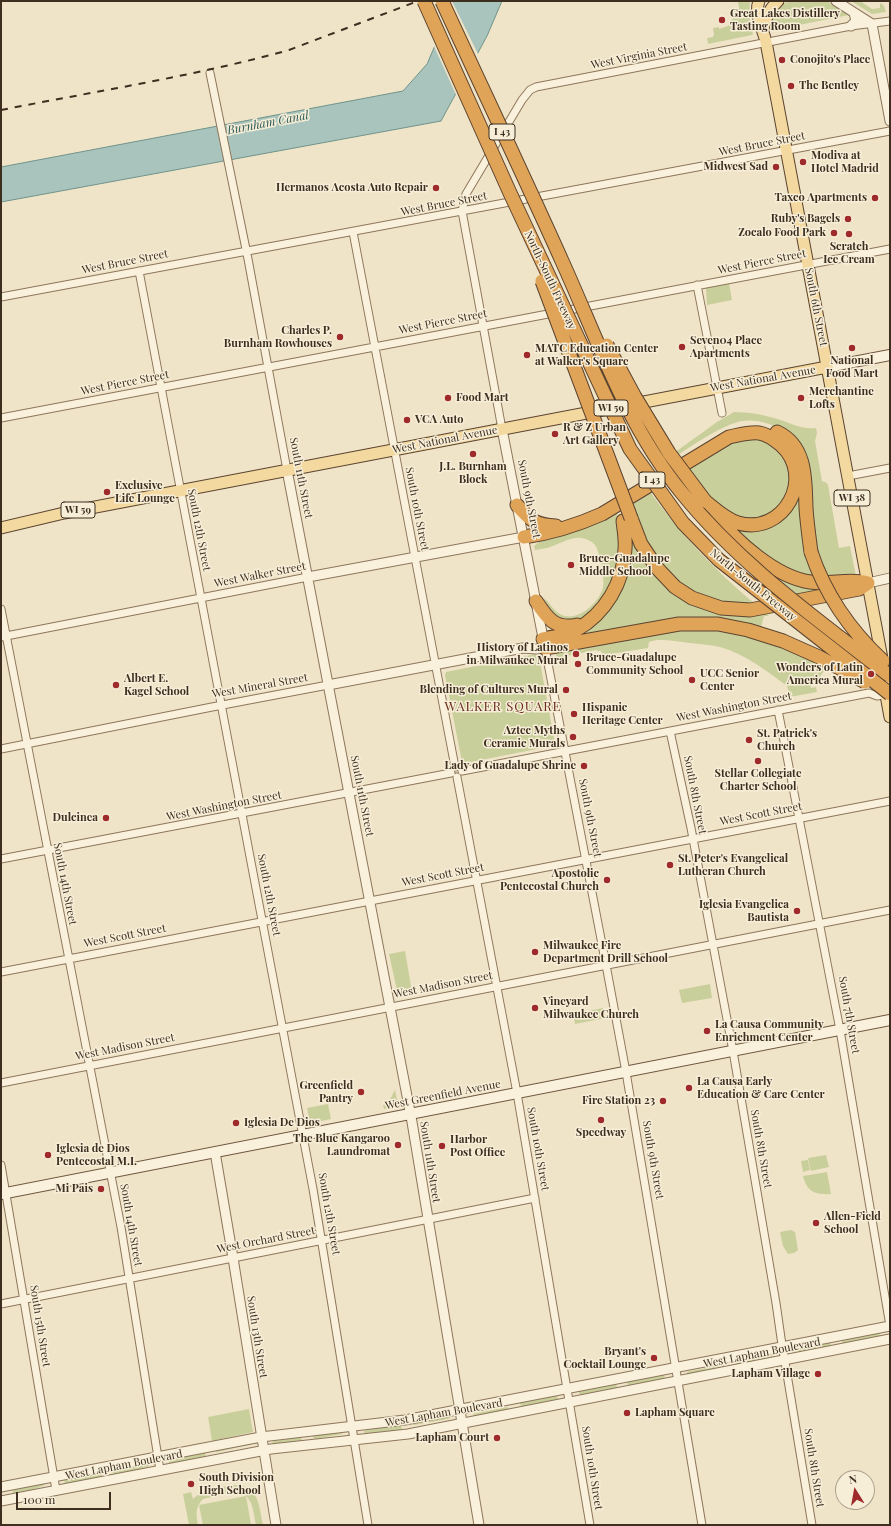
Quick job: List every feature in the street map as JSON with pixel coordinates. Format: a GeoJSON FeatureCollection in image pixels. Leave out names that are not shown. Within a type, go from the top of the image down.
{"type":"FeatureCollection","features":[{"type":"Feature","properties":{"kind":"highway","name":"North-South Freeway"},"geometry":{"type":"LineString","coordinates":[[424,1],[510,193],[630,449],[683,523],[719,560],[889,685]]}},
{"type":"Feature","properties":{"kind":"highway","name":"North-South Freeway"},"geometry":{"type":"LineString","coordinates":[[442,1],[563,262],[620,394],[648,448],[681,493],[729,546],[764,578],[889,685]]}},
{"type":"Feature","properties":{"kind":"highway"},"geometry":{"type":"LineString","coordinates":[[510,193],[612,470],[627,519],[657,568],[675,587],[692,598],[721,608],[750,610],[859,589],[868,583]]}},
{"type":"Feature","properties":{"kind":"highway"},"geometry":{"type":"LineString","coordinates":[[563,262],[635,397],[669,453],[720,521],[767,565],[787,574],[808,582],[833,583],[858,580],[868,583]]}},
{"type":"Feature","properties":{"kind":"highway"},"geometry":{"type":"LineString","coordinates":[[524,537],[556,526],[595,509],[725,431],[739,426],[754,425],[766,427],[782,434],[793,443],[800,454],[804,470],[808,532],[811,552],[827,589],[841,613],[868,647],[889,685]]}},
{"type":"Feature","properties":{"kind":"highway"},"geometry":{"type":"LineString","coordinates":[[524,537],[557,532],[581,524],[602,514],[729,437],[746,433],[760,433],[775,440],[787,450],[794,465],[796,479],[794,492],[788,504],[775,517],[766,522],[757,524],[738,523],[725,517],[705,501]]}},
{"type":"Feature","properties":{"kind":"highway"},"geometry":{"type":"LineString","coordinates":[[518,504],[533,521],[543,525],[556,526]]}},
{"type":"Feature","properties":{"kind":"highway"},"geometry":{"type":"LineString","coordinates":[[544,643],[577,629],[600,612],[612,595],[621,574],[625,549],[627,519]]}},
{"type":"Feature","properties":{"kind":"highway"},"geometry":{"type":"LineString","coordinates":[[536,601],[546,617],[552,622],[570,627],[585,623]]}},
{"type":"Feature","properties":{"kind":"highway"},"geometry":{"type":"LineString","coordinates":[[544,643],[679,624],[718,624],[748,630],[783,641],[889,685]]}},
{"type":"Feature","properties":{"kind":"main road","name":"South 6th Street"},"geometry":{"type":"LineString","coordinates":[[759,1],[758,17],[766,42],[868,583],[889,685],[890,717]]}},
{"type":"Feature","properties":{"kind":"main road"},"geometry":{"type":"LineString","coordinates":[[763,29],[768,14],[774,4],[778,1]]}},
{"type":"Feature","properties":{"kind":"main road","name":"West National Avenue"},"geometry":{"type":"LineString","coordinates":[[1,528],[64,512],[890,355]]}},
{"type":"Feature","properties":{"kind":"main road","name":"West Greenfield Avenue"},"geometry":{"type":"LineString","coordinates":[[3,1193],[890,1020]]}},
{"type":"Feature","properties":{"kind":"street"},"geometry":{"type":"LineString","coordinates":[[836,1],[872,24],[890,121]]}},
{"type":"Feature","properties":{"kind":"street"},"geometry":{"type":"LineString","coordinates":[[851,26],[856,20],[854,13]]}},
{"type":"Feature","properties":{"kind":"street","name":"West Virginia Street"},"geometry":{"type":"LineString","coordinates":[[462,211],[466,194],[522,100],[530,90],[536,87],[851,26],[890,21]]}},
{"type":"Feature","properties":{"kind":"street","name":"South 11th Street"},"geometry":{"type":"LineString","coordinates":[[210,73],[246,251],[410,1114],[479,1525]]}},
{"type":"Feature","properties":{"kind":"street","name":"West Bruce Street"},"geometry":{"type":"LineString","coordinates":[[1,297],[890,131]]}},
{"type":"Feature","properties":{"kind":"street","name":"South 9th Street"},"geometry":{"type":"LineString","coordinates":[[462,211],[502,429],[518,504],[626,1072],[702,1525]]}},
{"type":"Feature","properties":{"kind":"street","name":"South 10th Street"},"geometry":{"type":"LineString","coordinates":[[353,232],[517,1093],[536,1198],[590,1525]]}},
{"type":"Feature","properties":{"kind":"street","name":"West Pierce Street"},"geometry":{"type":"LineString","coordinates":[[1,418],[890,249]]}},
{"type":"Feature","properties":{"kind":"street","name":"South 12th Street"},"geometry":{"type":"LineString","coordinates":[[139,271],[303,1135],[322,1240],[368,1525]]}},
{"type":"Feature","properties":{"kind":"street"},"geometry":{"type":"LineString","coordinates":[[697,285],[722,413]]}},
{"type":"Feature","properties":{"kind":"street"},"geometry":{"type":"LineString","coordinates":[[848,476],[890,468]]}},
{"type":"Feature","properties":{"kind":"street","name":"West Walker Street"},"geometry":{"type":"LineString","coordinates":[[4,637],[308,577],[524,537]]}},
{"type":"Feature","properties":{"kind":"street"},"geometry":{"type":"LineString","coordinates":[[868,583],[890,578]]}},
{"type":"Feature","properties":{"kind":"street","name":"South 14th Street"},"geometry":{"type":"LineString","coordinates":[[1,609],[4,637],[28,744],[47,851],[110,1172],[160,1470]]}},
{"type":"Feature","properties":{"kind":"street","name":"West Mineral Street"},"geometry":{"type":"LineString","coordinates":[[1,749],[221,705],[523,648],[534,641],[544,643]]}},
{"type":"Feature","properties":{"kind":"street","name":"West Washington Street"},"geometry":{"type":"LineString","coordinates":[[1,859],[869,693],[876,687],[889,685]]}},
{"type":"Feature","properties":{"kind":"street","name":"South 7th Street"},"geometry":{"type":"LineString","coordinates":[[778,710],[840,1030],[890,1326]]}},
{"type":"Feature","properties":{"kind":"street","name":"South 8th Street"},"geometry":{"type":"LineString","coordinates":[[670,731],[733,1051],[812,1525]]}},
{"type":"Feature","properties":{"kind":"street","name":"West Scott Street"},"geometry":{"type":"LineString","coordinates":[[1,972],[799,817],[890,801]]}},
{"type":"Feature","properties":{"kind":"street","name":"West Madison Street"},"geometry":{"type":"LineString","coordinates":[[1,1083],[890,910]]}},
{"type":"Feature","properties":{"kind":"street","name":"South 13th Street"},"geometry":{"type":"LineString","coordinates":[[215,1152],[276,1525]]}},
{"type":"Feature","properties":{"kind":"street","name":"South 15th Street"},"geometry":{"type":"LineString","coordinates":[[1,1166],[3,1193],[25,1299],[56,1490]]}},
{"type":"Feature","properties":{"kind":"street","name":"West Orchard Street"},"geometry":{"type":"LineString","coordinates":[[1,1304],[536,1198]]}},
{"type":"Feature","properties":{"kind":"street","name":"West Lapham Boulevard"},"geometry":{"type":"LineString","coordinates":[[1,1487],[261,1437],[405,1420],[890,1326]]}},
{"type":"Feature","properties":{"kind":"street","name":"West Lapham Boulevard"},"geometry":{"type":"LineString","coordinates":[[1,1501],[263,1450],[408,1434],[785,1361],[890,1339]]}},
{"type":"Feature","properties":{"kind":"green space"},"geometry":{"type":"Polygon","coordinates":[[[738,1],[750,1],[749,15],[753,34],[708,44],[707,38],[713,37],[714,34],[713,28],[719,27],[719,29],[728,26],[735,15],[734,10],[739,8],[738,1]]]}},
{"type":"Feature","properties":{"kind":"green space"},"geometry":{"type":"Polygon","coordinates":[[[790,1],[827,1],[849,15],[779,29],[778,22],[775,22],[775,30],[772,30],[773,15],[780,6],[790,1]]]}},
{"type":"Feature","properties":{"kind":"green space"},"geometry":{"type":"Polygon","coordinates":[[[851,1],[860,1],[872,9],[880,8],[881,3],[886,12],[872,14],[851,1]]]}},
{"type":"Feature","properties":{"kind":"green space"},"geometry":{"type":"Polygon","coordinates":[[[729,283],[732,300],[707,305],[706,288],[729,283]]]}},
{"type":"Feature","properties":{"kind":"green space"},"geometry":{"type":"Polygon","coordinates":[[[734,412],[759,414],[800,427],[816,428],[817,433],[815,441],[822,481],[828,485],[839,548],[850,546],[856,576],[825,578],[779,428],[757,421],[743,421],[727,426],[676,456],[674,453],[717,422],[734,412]]]}},
{"type":"Feature","properties":{"kind":"green space"},"geometry":{"type":"Polygon","coordinates":[[[749,427],[769,431],[783,440],[792,452],[798,467],[801,483],[806,542],[816,578],[787,570],[775,564],[743,541],[722,520],[723,518],[742,526],[761,526],[777,518],[789,506],[797,489],[798,471],[792,453],[777,437],[759,430],[739,430],[725,435],[683,461],[682,459],[722,435],[740,428],[749,427]]]}},
{"type":"Feature","properties":{"kind":"green space"},"geometry":{"type":"Polygon","coordinates":[[[734,438],[766,439],[789,462],[790,492],[770,516],[749,521],[719,509],[684,467],[734,438]]]}},
{"type":"Feature","properties":{"kind":"green space"},"geometry":{"type":"Polygon","coordinates":[[[648,489],[672,520],[711,564],[755,604],[734,606],[691,594],[658,565],[628,500],[648,489]]]}},
{"type":"Feature","properties":{"kind":"green space"},"geometry":{"type":"Polygon","coordinates":[[[616,507],[620,529],[619,566],[603,602],[580,622],[560,622],[547,608],[544,598],[557,612],[562,615],[575,616],[587,609],[598,599],[603,587],[603,572],[599,553],[594,544],[589,540],[582,538],[569,539],[544,549],[535,550],[534,546],[543,539],[616,507]]]}},
{"type":"Feature","properties":{"kind":"green space"},"geometry":{"type":"Polygon","coordinates":[[[627,523],[676,592],[764,612],[769,616],[764,616],[760,631],[714,622],[563,641],[613,599],[627,523]]]}},
{"type":"Feature","properties":{"kind":"green space"},"geometry":{"type":"Polygon","coordinates":[[[755,559],[832,587],[800,596],[770,573],[755,559]]]}},
{"type":"Feature","properties":{"kind":"green space"},"geometry":{"type":"Polygon","coordinates":[[[714,628],[778,644],[827,667],[819,678],[810,680],[811,688],[816,687],[817,692],[790,697],[787,686],[772,675],[738,654],[711,645],[657,640],[649,642],[648,648],[611,654],[602,655],[601,651],[596,650],[557,658],[555,653],[657,631],[714,628]]]}},
{"type":"Feature","properties":{"kind":"green space"},"geometry":{"type":"Polygon","coordinates":[[[536,654],[539,656],[555,744],[552,746],[466,763],[462,762],[445,675],[446,672],[536,654]]]}},
{"type":"Feature","properties":{"kind":"green space"},"geometry":{"type":"Polygon","coordinates":[[[405,951],[412,992],[398,995],[389,954],[405,951]]]}},
{"type":"Feature","properties":{"kind":"green space"},"geometry":{"type":"Polygon","coordinates":[[[710,984],[712,998],[682,1003],[679,990],[710,984]]]}},
{"type":"Feature","properties":{"kind":"green space"},"geometry":{"type":"Polygon","coordinates":[[[603,1008],[605,1018],[575,1024],[573,1014],[603,1008]]]}},
{"type":"Feature","properties":{"kind":"green space"},"geometry":{"type":"Polygon","coordinates":[[[395,1090],[398,1105],[384,1109],[383,1105],[387,1105],[395,1090]]]}},
{"type":"Feature","properties":{"kind":"green space"},"geometry":{"type":"Polygon","coordinates":[[[328,1104],[331,1119],[312,1123],[310,1122],[307,1108],[328,1104]]]}},
{"type":"Feature","properties":{"kind":"green space"},"geometry":{"type":"Polygon","coordinates":[[[826,1155],[829,1167],[811,1171],[808,1158],[826,1155]]]}},
{"type":"Feature","properties":{"kind":"green space"},"geometry":{"type":"Polygon","coordinates":[[[808,1160],[810,1170],[803,1172],[801,1161],[808,1160]]]}},
{"type":"Feature","properties":{"kind":"green space"},"geometry":{"type":"Polygon","coordinates":[[[827,1172],[831,1194],[820,1194],[809,1189],[803,1176],[827,1172]]]}},
{"type":"Feature","properties":{"kind":"green space"},"geometry":{"type":"Polygon","coordinates":[[[791,1230],[795,1232],[798,1250],[794,1253],[788,1254],[783,1246],[780,1232],[791,1230]]]}},
{"type":"Feature","properties":{"kind":"green space"},"geometry":{"type":"Polygon","coordinates":[[[874,1332],[879,1333],[880,1336],[843,1344],[842,1342],[843,1339],[874,1332]]]}},
{"type":"Feature","properties":{"kind":"green space"},"geometry":{"type":"Polygon","coordinates":[[[830,1342],[831,1346],[799,1353],[794,1352],[794,1349],[797,1348],[830,1342]]]}},
{"type":"Feature","properties":{"kind":"green space"},"geometry":{"type":"Polygon","coordinates":[[[772,1353],[772,1357],[769,1359],[738,1365],[734,1363],[735,1360],[772,1353]]]}},
{"type":"Feature","properties":{"kind":"green space"},"geometry":{"type":"Polygon","coordinates":[[[724,1365],[723,1368],[687,1374],[687,1372],[690,1371],[724,1365]]]}},
{"type":"Feature","properties":{"kind":"green space"},"geometry":{"type":"Polygon","coordinates":[[[661,1374],[664,1375],[665,1378],[662,1380],[630,1386],[627,1384],[628,1381],[661,1374]]]}},
{"type":"Feature","properties":{"kind":"green space"},"geometry":{"type":"Polygon","coordinates":[[[615,1383],[617,1386],[616,1389],[585,1395],[579,1394],[579,1391],[585,1388],[615,1383]]]}},
{"type":"Feature","properties":{"kind":"green space"},"geometry":{"type":"Polygon","coordinates":[[[552,1395],[557,1396],[558,1399],[524,1407],[520,1404],[520,1402],[552,1395]]]}},
{"type":"Feature","properties":{"kind":"green space"},"geometry":{"type":"Polygon","coordinates":[[[507,1407],[509,1409],[508,1410],[474,1417],[473,1414],[507,1407]]]}},
{"type":"Feature","properties":{"kind":"green space"},"geometry":{"type":"Polygon","coordinates":[[[249,1409],[253,1432],[212,1441],[208,1417],[249,1409]]]}},
{"type":"Feature","properties":{"kind":"green space"},"geometry":{"type":"Polygon","coordinates":[[[449,1416],[450,1418],[448,1419],[414,1425],[412,1424],[449,1416]]]}},
{"type":"Feature","properties":{"kind":"green space"},"geometry":{"type":"Polygon","coordinates":[[[401,1425],[402,1428],[400,1431],[364,1434],[364,1431],[381,1427],[401,1425]]]}},
{"type":"Feature","properties":{"kind":"green space"},"geometry":{"type":"Polygon","coordinates":[[[341,1431],[342,1434],[315,1439],[313,1437],[313,1435],[341,1431]]]}},
{"type":"Feature","properties":{"kind":"green space"},"geometry":{"type":"Polygon","coordinates":[[[300,1437],[302,1439],[301,1441],[273,1444],[272,1442],[274,1441],[300,1437]]]}},
{"type":"Feature","properties":{"kind":"green space"},"geometry":{"type":"Polygon","coordinates":[[[253,1442],[253,1444],[217,1452],[215,1451],[253,1442]]]}},
{"type":"Feature","properties":{"kind":"green space"},"geometry":{"type":"Polygon","coordinates":[[[204,1452],[206,1455],[204,1458],[169,1463],[168,1459],[204,1452]]]}},
{"type":"Feature","properties":{"kind":"green space"},"geometry":{"type":"Polygon","coordinates":[[[148,1463],[149,1466],[130,1472],[115,1475],[112,1472],[114,1469],[148,1463]]]}},
{"type":"Feature","properties":{"kind":"green space"},"geometry":{"type":"Polygon","coordinates":[[[100,1472],[102,1474],[101,1477],[65,1484],[64,1479],[100,1472]]]}},
{"type":"Feature","properties":{"kind":"green space"},"geometry":{"type":"Polygon","coordinates":[[[40,1484],[45,1485],[27,1492],[12,1493],[14,1489],[40,1484]]]}},
{"type":"Feature","properties":{"kind":"green space"},"geometry":{"type":"Polygon","coordinates":[[[233,1485],[248,1488],[253,1492],[259,1504],[263,1525],[256,1525],[253,1508],[249,1499],[245,1495],[234,1492],[203,1499],[200,1502],[197,1511],[198,1525],[189,1525],[183,1494],[191,1492],[193,1499],[197,1495],[207,1491],[233,1485]]]}},
{"type":"Feature","properties":{"kind":"green space"},"geometry":{"type":"Polygon","coordinates":[[[246,1496],[251,1525],[203,1525],[199,1505],[246,1496]]]}},
{"type":"Feature","properties":{"kind":"water","name":"Burnham Canal"},"geometry":{"type":"Polygon","coordinates":[[[454,1],[502,1],[487,36],[441,121],[1,202],[1,167],[403,91],[427,64],[454,1]]]}},
{"type":"Feature","properties":{"kind":"pier"},"geometry":{"type":"Polygon","coordinates":[[[452,1],[479,56],[457,97],[433,44],[452,1]]]}},
{"type":"Feature","properties":{"kind":"railway"},"geometry":{"type":"LineString","coordinates":[[1,110],[146,83],[218,68],[289,50],[418,1]]}},
{"type":"Feature","properties":{"kind":"place","name":"Great Lakes Distillery Tasting Room"},"geometry":{"type":"Point","coordinates":[722,20]}},
{"type":"Feature","properties":{"kind":"place","name":"Conojito's Place"},"geometry":{"type":"Point","coordinates":[782,60]}},
{"type":"Feature","properties":{"kind":"place","name":"The Bentley"},"geometry":{"type":"Point","coordinates":[791,86]}},
{"type":"Feature","properties":{"kind":"place","name":"Modiva at Hotel Madrid"},"geometry":{"type":"Point","coordinates":[803,162]}},
{"type":"Feature","properties":{"kind":"place","name":"Midwest Sad"},"geometry":{"type":"Point","coordinates":[776,167]}},
{"type":"Feature","properties":{"kind":"place","name":"Hermanos Acosta Auto Repair"},"geometry":{"type":"Point","coordinates":[436,188]}},
{"type":"Feature","properties":{"kind":"place","name":"Taxco Apartments"},"geometry":{"type":"Point","coordinates":[875,198]}},
{"type":"Feature","properties":{"kind":"place","name":"Ruby's Bagels"},"geometry":{"type":"Point","coordinates":[848,219]}},
{"type":"Feature","properties":{"kind":"place","name":"Zocalo Food Park"},"geometry":{"type":"Point","coordinates":[834,233]}},
{"type":"Feature","properties":{"kind":"place","name":"Scratch Ice Cream"},"geometry":{"type":"Point","coordinates":[849,234]}},
{"type":"Feature","properties":{"kind":"place","name":"Charles P. Burnham Rowhouses"},"geometry":{"type":"Point","coordinates":[340,337]}},
{"type":"Feature","properties":{"kind":"place","name":"Seven04 Place Apartments"},"geometry":{"type":"Point","coordinates":[682,347]}},
{"type":"Feature","properties":{"kind":"place","name":"National Food Mart"},"geometry":{"type":"Point","coordinates":[852,348]}},
{"type":"Feature","properties":{"kind":"place","name":"MATC Education Center at Walker's Square"},"geometry":{"type":"Point","coordinates":[527,355]}},
{"type":"Feature","properties":{"kind":"place","name":"Food Mart"},"geometry":{"type":"Point","coordinates":[448,398]}},
{"type":"Feature","properties":{"kind":"place","name":"Merchantine Lofts"},"geometry":{"type":"Point","coordinates":[801,398]}},
{"type":"Feature","properties":{"kind":"place","name":"VCA Auto"},"geometry":{"type":"Point","coordinates":[407,420]}},
{"type":"Feature","properties":{"kind":"place","name":"R & Z Urban Art Gallery"},"geometry":{"type":"Point","coordinates":[555,434]}},
{"type":"Feature","properties":{"kind":"place","name":"J.L. Burnham Block"},"geometry":{"type":"Point","coordinates":[473,454]}},
{"type":"Feature","properties":{"kind":"place","name":"Exclusive Life Lounge"},"geometry":{"type":"Point","coordinates":[107,492]}},
{"type":"Feature","properties":{"kind":"place","name":"Bruce-Guadalupe Middle School"},"geometry":{"type":"Point","coordinates":[571,565]}},
{"type":"Feature","properties":{"kind":"place","name":"History of Latinos in Milwaukee Mural"},"geometry":{"type":"Point","coordinates":[576,654]}},
{"type":"Feature","properties":{"kind":"place","name":"Bruce-Guadalupe Community School"},"geometry":{"type":"Point","coordinates":[578,664]}},
{"type":"Feature","properties":{"kind":"place","name":"Wonders of Latin America Mural"},"geometry":{"type":"Point","coordinates":[871,674]}},
{"type":"Feature","properties":{"kind":"place","name":"UCC Senior Center"},"geometry":{"type":"Point","coordinates":[692,680]}},
{"type":"Feature","properties":{"kind":"place","name":"Albert E. Kagel School"},"geometry":{"type":"Point","coordinates":[116,685]}},
{"type":"Feature","properties":{"kind":"place","name":"Blending of Cultures Mural"},"geometry":{"type":"Point","coordinates":[566,690]}},
{"type":"Feature","properties":{"kind":"place","name":"Hispanic Heritage Center"},"geometry":{"type":"Point","coordinates":[574,714]}},
{"type":"Feature","properties":{"kind":"place","name":"Aztec Myths Ceramic Murals"},"geometry":{"type":"Point","coordinates":[573,737]}},
{"type":"Feature","properties":{"kind":"place","name":"St. Patrick's Church"},"geometry":{"type":"Point","coordinates":[749,740]}},
{"type":"Feature","properties":{"kind":"place","name":"Stellar Collegiate Charter School"},"geometry":{"type":"Point","coordinates":[758,761]}},
{"type":"Feature","properties":{"kind":"place","name":"Lady of Guadalupe Shrine"},"geometry":{"type":"Point","coordinates":[584,766]}},
{"type":"Feature","properties":{"kind":"place","name":"Dulcinea"},"geometry":{"type":"Point","coordinates":[106,818]}},
{"type":"Feature","properties":{"kind":"place","name":"St. Peter's Evangelical Lutheran Church"},"geometry":{"type":"Point","coordinates":[670,865]}},
{"type":"Feature","properties":{"kind":"place","name":"Apostolic Pentecostal Church"},"geometry":{"type":"Point","coordinates":[607,880]}},
{"type":"Feature","properties":{"kind":"place","name":"Iglesia Evangelica Bautista"},"geometry":{"type":"Point","coordinates":[797,911]}},
{"type":"Feature","properties":{"kind":"place","name":"Milwaukee Fire Department Drill School"},"geometry":{"type":"Point","coordinates":[535,952]}},
{"type":"Feature","properties":{"kind":"place","name":"Vineyard Milwaukee Church"},"geometry":{"type":"Point","coordinates":[535,1008]}},
{"type":"Feature","properties":{"kind":"place","name":"La Causa Community Enrichment Center"},"geometry":{"type":"Point","coordinates":[707,1031]}},
{"type":"Feature","properties":{"kind":"place","name":"La Causa Early Education & Care Center"},"geometry":{"type":"Point","coordinates":[689,1088]}},
{"type":"Feature","properties":{"kind":"place","name":"Greenfield Pantry"},"geometry":{"type":"Point","coordinates":[361,1092]}},
{"type":"Feature","properties":{"kind":"place","name":"Fire Station 23"},"geometry":{"type":"Point","coordinates":[663,1101]}},
{"type":"Feature","properties":{"kind":"place","name":"Speedway"},"geometry":{"type":"Point","coordinates":[601,1120]}},
{"type":"Feature","properties":{"kind":"place","name":"Iglesia De Dios"},"geometry":{"type":"Point","coordinates":[236,1123]}},
{"type":"Feature","properties":{"kind":"place","name":"The Blue Kangaroo Laundromat"},"geometry":{"type":"Point","coordinates":[398,1145]}},
{"type":"Feature","properties":{"kind":"place","name":"Harbor Post Office"},"geometry":{"type":"Point","coordinates":[442,1146]}},
{"type":"Feature","properties":{"kind":"place","name":"Iglesia de Dios Pentecostal M.I."},"geometry":{"type":"Point","coordinates":[48,1155]}},
{"type":"Feature","properties":{"kind":"place","name":"Mi Pais"},"geometry":{"type":"Point","coordinates":[101,1189]}},
{"type":"Feature","properties":{"kind":"place","name":"Allen-Field School"},"geometry":{"type":"Point","coordinates":[816,1223]}},
{"type":"Feature","properties":{"kind":"place","name":"Bryant's Cocktail Lounge"},"geometry":{"type":"Point","coordinates":[654,1358]}},
{"type":"Feature","properties":{"kind":"place","name":"Lapham Village"},"geometry":{"type":"Point","coordinates":[818,1374]}},
{"type":"Feature","properties":{"kind":"place","name":"Lapham Square"},"geometry":{"type":"Point","coordinates":[627,1413]}},
{"type":"Feature","properties":{"kind":"place","name":"Lapham Court"},"geometry":{"type":"Point","coordinates":[497,1438]}},
{"type":"Feature","properties":{"kind":"place","name":"South Division High School"},"geometry":{"type":"Point","coordinates":[191,1484]}},
{"type":"Feature","properties":{"kind":"district","name":"WALKER SQUARE"},"geometry":{"type":"Point","coordinates":[503,707]}}]}
